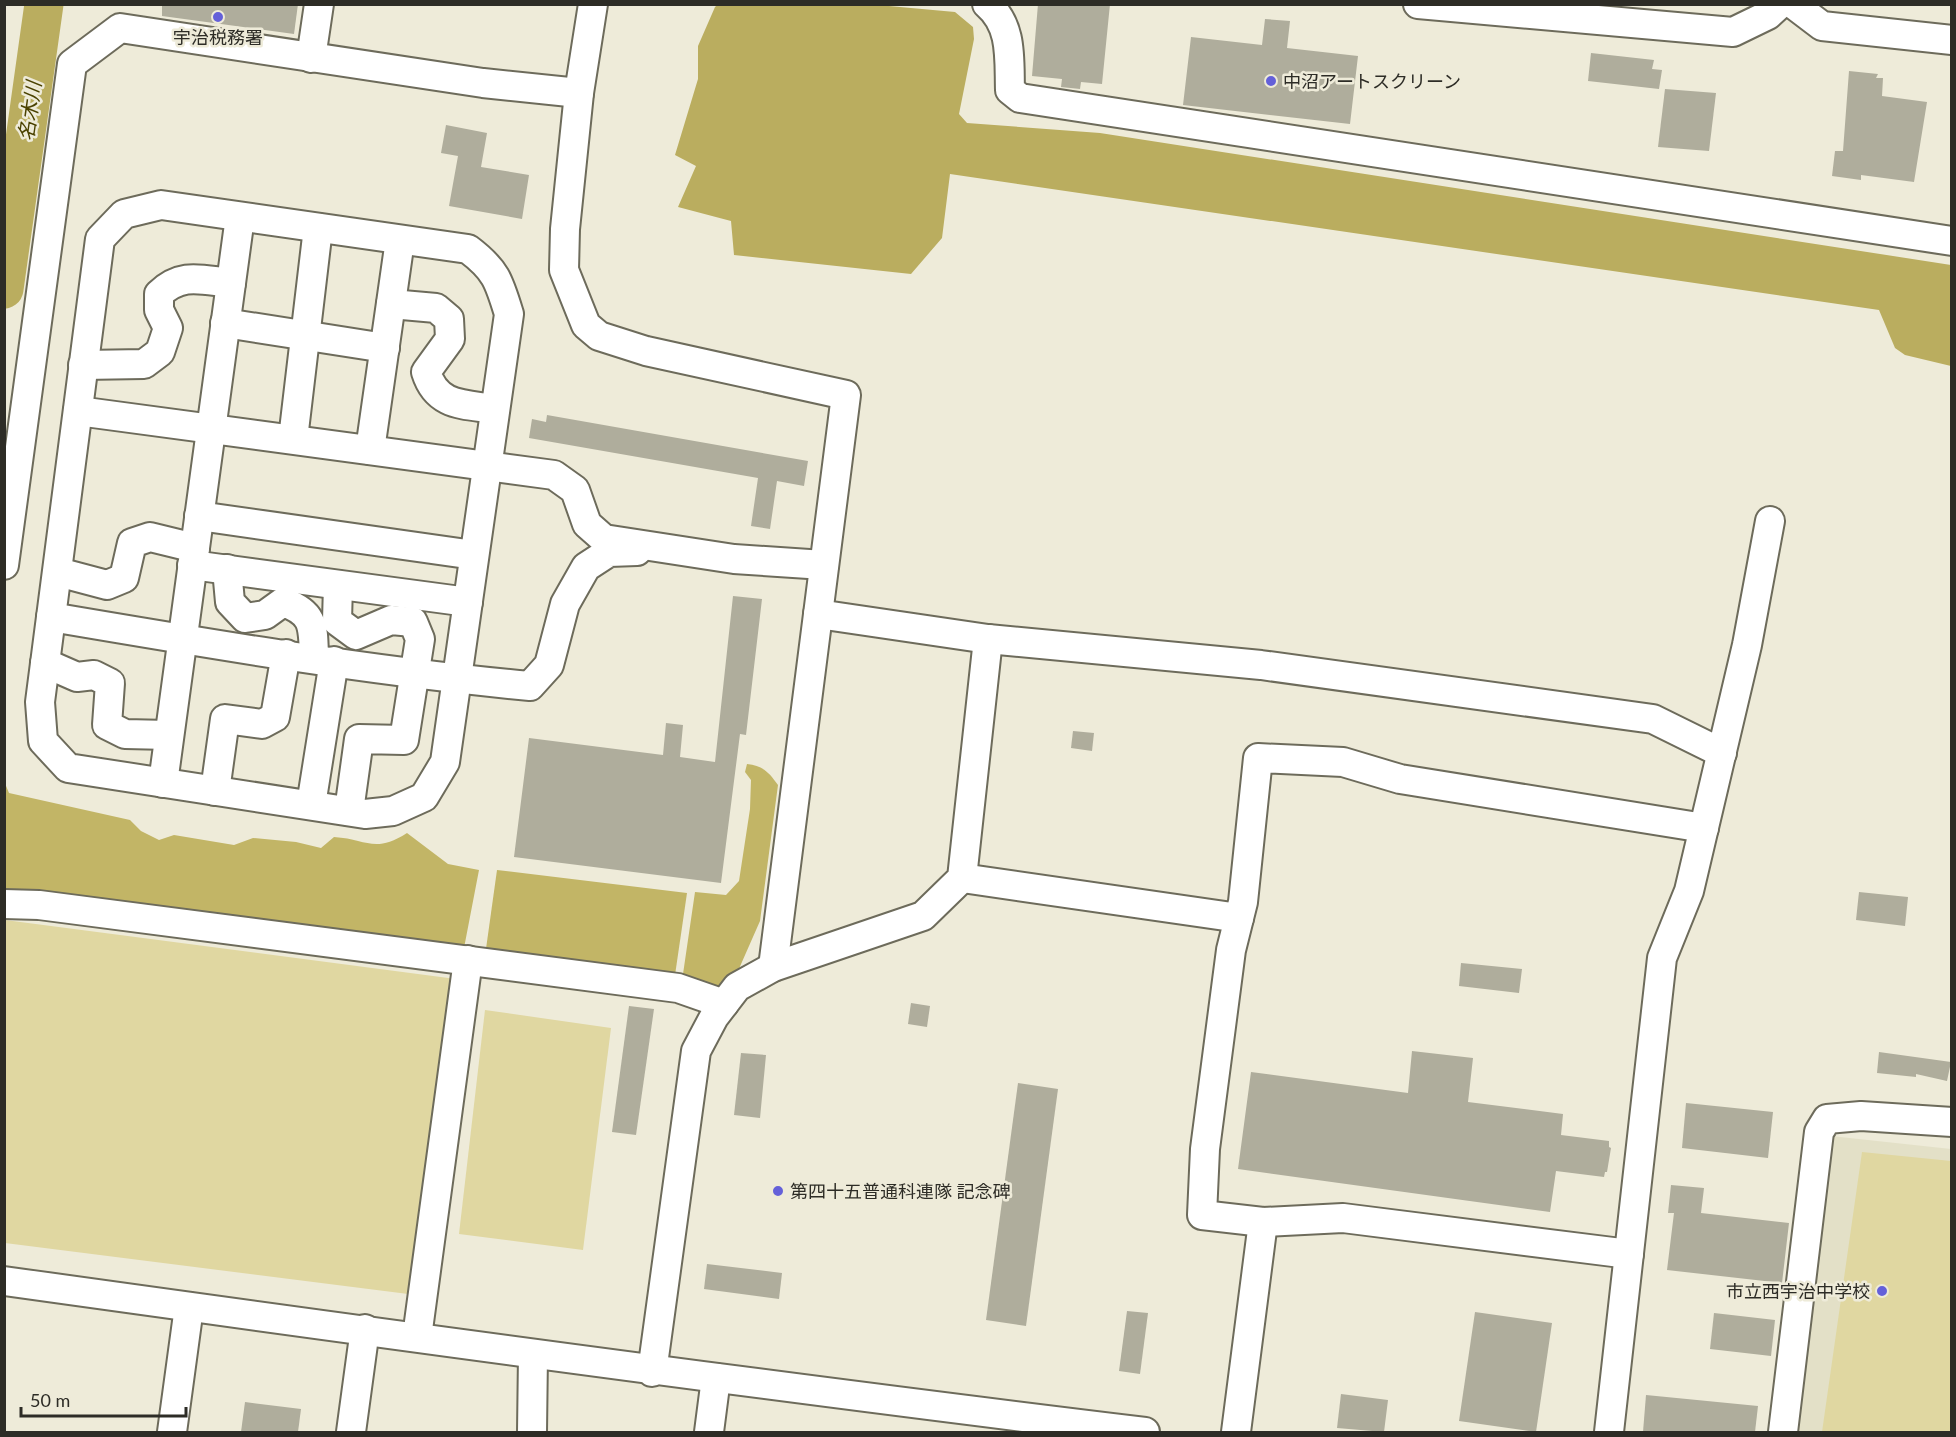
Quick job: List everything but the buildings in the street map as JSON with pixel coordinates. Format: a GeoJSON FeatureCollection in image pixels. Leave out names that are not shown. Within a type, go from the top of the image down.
{"type":"FeatureCollection","features":[{"type":"Feature","properties":{"kind":"street"},"geometry":{"type":"LineString","coordinates":[[311,58],[319,4]]}},
{"type":"Feature","properties":{"kind":"street"},"geometry":{"type":"LineString","coordinates":[[593,4],[579,93],[565,229],[564,270],[586,325],[599,336],[646,351],[846,395],[773,967]]}},
{"type":"Feature","properties":{"kind":"street"},"geometry":{"type":"LineString","coordinates":[[987,4],[995,11],[1004,25],[1009,43],[1010,90],[1020,98],[1952,241]]}},
{"type":"Feature","properties":{"kind":"street"},"geometry":{"type":"LineString","coordinates":[[1418,4],[1733,32],[1768,15],[1780,4]]}},
{"type":"Feature","properties":{"kind":"street"},"geometry":{"type":"LineString","coordinates":[[1793,4],[1822,27],[1952,40]]}},
{"type":"Feature","properties":{"kind":"street"},"geometry":{"type":"LineString","coordinates":[[4,565],[72,64],[120,28],[483,83],[579,93]]}},
{"type":"Feature","properties":{"kind":"street"},"geometry":{"type":"LineString","coordinates":[[161,205],[240,217],[468,249],[488,264],[500,284],[509,314],[445,762],[424,796],[393,811],[365,814],[68,768],[43,741],[40,702],[100,238],[124,214],[161,205]]}},
{"type":"Feature","properties":{"kind":"street"},"geometry":{"type":"LineString","coordinates":[[162,783],[240,217]]}},
{"type":"Feature","properties":{"kind":"street"},"geometry":{"type":"LineString","coordinates":[[292,439],[318,228]]}},
{"type":"Feature","properties":{"kind":"street"},"geometry":{"type":"LineString","coordinates":[[370,450],[400,240]]}},
{"type":"Feature","properties":{"kind":"street"},"geometry":{"type":"LineString","coordinates":[[83,365],[144,363],[160,352],[168,328],[159,310],[159,294],[172,282],[189,278],[231,283]]}},
{"type":"Feature","properties":{"kind":"street"},"geometry":{"type":"LineString","coordinates":[[391,304],[436,308],[449,319],[450,339],[426,372],[431,387],[445,400],[495,409]]}},
{"type":"Feature","properties":{"kind":"street"},"geometry":{"type":"LineString","coordinates":[[225,323],[305,338],[385,348]]}},
{"type":"Feature","properties":{"kind":"street"},"geometry":{"type":"LineString","coordinates":[[78,411],[554,475],[574,490],[587,524],[604,539],[734,559]]}},
{"type":"Feature","properties":{"kind":"street"},"geometry":{"type":"LineString","coordinates":[[199,516],[474,555]]}},
{"type":"Feature","properties":{"kind":"street"},"geometry":{"type":"LineString","coordinates":[[1609,1432],[1662,958],[1689,891],[1748,645],[1770,521]]}},
{"type":"Feature","properties":{"kind":"street"},"geometry":{"type":"LineString","coordinates":[[58,572],[107,585],[124,578],[132,543],[150,537],[193,557],[227,569],[468,602]]}},
{"type":"Feature","properties":{"kind":"street"},"geometry":{"type":"LineString","coordinates":[[51,617],[182,640],[457,679],[530,686],[549,665],[565,604],[586,567],[609,552],[630,550],[824,566]]}},
{"type":"Feature","properties":{"kind":"street"},"geometry":{"type":"LineString","coordinates":[[227,569],[230,602],[245,618],[265,615],[283,602],[300,608],[313,626],[324,660],[311,805]]}},
{"type":"Feature","properties":{"kind":"street"},"geometry":{"type":"LineString","coordinates":[[338,585],[337,621],[356,635],[391,620],[413,622],[420,639],[404,740],[359,739],[349,811]]}},
{"type":"Feature","properties":{"kind":"street"},"geometry":{"type":"LineString","coordinates":[[818,614],[988,639],[1261,665],[1653,719],[1722,753]]}},
{"type":"Feature","properties":{"kind":"street"},"geometry":{"type":"LineString","coordinates":[[652,1372],[696,1051],[714,1017],[737,987],[773,967],[923,916],[962,878],[988,639]]}},
{"type":"Feature","properties":{"kind":"street"},"geometry":{"type":"LineString","coordinates":[[215,791],[225,719],[262,724],[275,717],[286,654]]}},
{"type":"Feature","properties":{"kind":"street"},"geometry":{"type":"LineString","coordinates":[[45,663],[77,677],[94,675],[110,683],[107,725],[124,734],[169,735]]}},
{"type":"Feature","properties":{"kind":"street"},"geometry":{"type":"LineString","coordinates":[[1629,1254],[1343,1218],[1263,1222],[1202,1215],[1205,1149],[1232,951],[1244,902],[1258,758],[1343,762],[1400,778],[1704,828]]}},
{"type":"Feature","properties":{"kind":"street"},"geometry":{"type":"LineString","coordinates":[[962,878],[1239,918]]}},
{"type":"Feature","properties":{"kind":"street"},"geometry":{"type":"LineString","coordinates":[[4,904],[39,905],[678,988],[724,1004]]}},
{"type":"Feature","properties":{"kind":"street"},"geometry":{"type":"LineString","coordinates":[[417,1337],[468,960]]}},
{"type":"Feature","properties":{"kind":"street"},"geometry":{"type":"LineString","coordinates":[[1783,1432],[1819,1132],[1827,1119],[1862,1116],[1952,1122]]}},
{"type":"Feature","properties":{"kind":"street"},"geometry":{"type":"LineString","coordinates":[[1236,1432],[1263,1222]]}},
{"type":"Feature","properties":{"kind":"street"},"geometry":{"type":"LineString","coordinates":[[4,1281],[365,1329],[652,1372],[716,1378],[1098,1430],[1145,1432]]}},
{"type":"Feature","properties":{"kind":"street"},"geometry":{"type":"LineString","coordinates":[[172,1432],[189,1307]]}},
{"type":"Feature","properties":{"kind":"street"},"geometry":{"type":"LineString","coordinates":[[351,1432],[365,1329]]}},
{"type":"Feature","properties":{"kind":"street"},"geometry":{"type":"LineString","coordinates":[[532,1354],[532,1432]]}},
{"type":"Feature","properties":{"kind":"street"},"geometry":{"type":"LineString","coordinates":[[709,1432],[716,1378]]}},
{"type":"Feature","properties":{"kind":"shaded area"},"geometry":{"type":"Polygon","coordinates":[[[718,4],[867,4],[955,12],[973,27],[974,39],[959,114],[967,123],[1100,133],[1951,265],[1951,366],[1905,355],[1895,348],[1879,310],[950,174],[942,238],[911,274],[734,255],[731,221],[678,207],[696,166],[675,155],[698,79],[698,46],[715,7],[718,4]]]}},
{"type":"Feature","properties":{"kind":"shaded area"},"geometry":{"type":"Polygon","coordinates":[[[747,764],[765,770],[778,785],[760,921],[738,971],[716,988],[686,982],[683,974],[695,892],[726,895],[739,881],[750,809],[751,780],[745,772],[747,764]]]}},
{"type":"Feature","properties":{"kind":"shaded area"},"geometry":{"type":"Polygon","coordinates":[[[4,781],[9,793],[130,820],[141,831],[159,840],[174,835],[234,845],[253,838],[296,842],[321,848],[334,837],[378,844],[386,843],[407,833],[448,864],[479,870],[464,948],[5,889],[4,781]]]}},
{"type":"Feature","properties":{"kind":"shaded area"},"geometry":{"type":"Polygon","coordinates":[[[497,870],[687,893],[674,982],[485,956],[497,870]]]}},
{"type":"Feature","properties":{"kind":"shaded area"},"geometry":{"type":"Polygon","coordinates":[[[5,920],[456,979],[416,1295],[5,1243],[5,920]]]}},
{"type":"Feature","properties":{"kind":"shaded area"},"geometry":{"type":"Polygon","coordinates":[[[485,1010],[611,1028],[583,1250],[459,1234],[485,1010]]]}},
{"type":"Feature","properties":{"kind":"shaded area","name":"市立西宇治中学校"},"geometry":{"type":"Polygon","coordinates":[[[1831,1136],[1951,1149],[1951,1432],[1795,1432],[1831,1136]]]}},
{"type":"Feature","properties":{"kind":"shaded area","name":"市立西宇治中学校"},"geometry":{"type":"Polygon","coordinates":[[[1862,1152],[1951,1161],[1951,1432],[1822,1432],[1862,1152]]]}},
{"type":"Feature","properties":{"kind":"waterway","name":"名木川"},"geometry":{"type":"LineString","coordinates":[[4,289],[44,4]]}},
{"type":"Feature","properties":{"kind":"place","name":"宇治税務署"},"geometry":{"type":"Point","coordinates":[218,17]}},
{"type":"Feature","properties":{"kind":"place","name":"中沼アートスクリーン"},"geometry":{"type":"Point","coordinates":[1271,81]}},
{"type":"Feature","properties":{"kind":"place","name":"第四十五普通科連隊 記念碑"},"geometry":{"type":"Point","coordinates":[778,1191]}},
{"type":"Feature","properties":{"kind":"place","name":"市立西宇治中学校"},"geometry":{"type":"Point","coordinates":[1882,1291]}}]}
